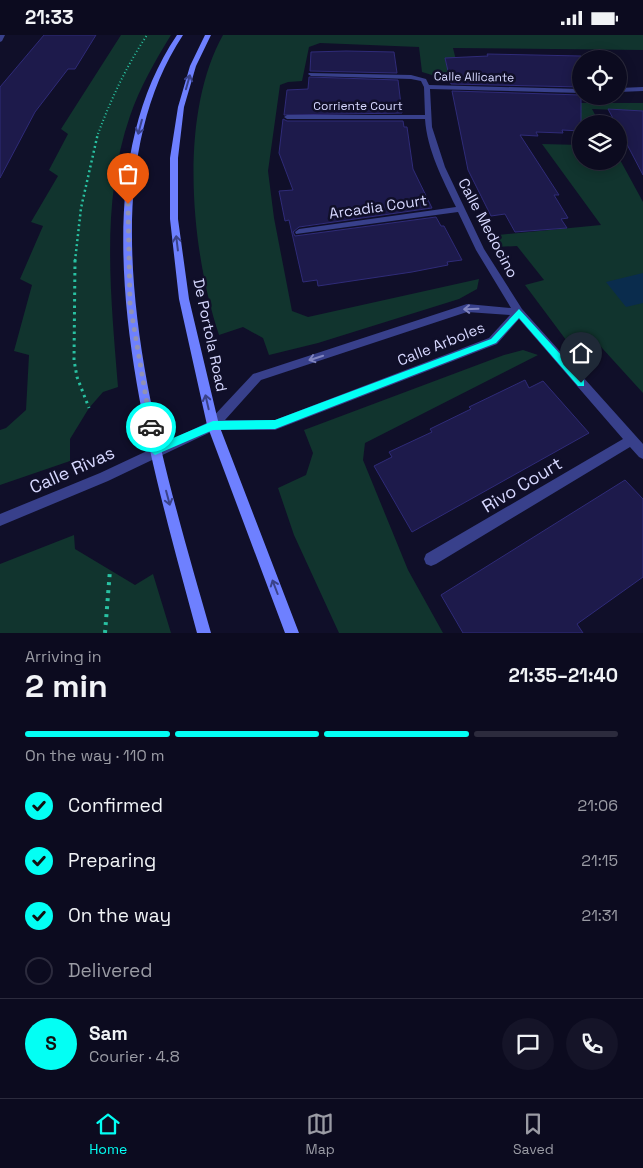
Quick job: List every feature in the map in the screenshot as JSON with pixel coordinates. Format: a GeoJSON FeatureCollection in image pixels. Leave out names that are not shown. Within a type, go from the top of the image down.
{"type":"FeatureCollection","features":[{"type":"Feature","properties":{"kind":"main road"},"geometry":{"type":"LineString","coordinates":[[180,35],[162,63],[148,98],[133,156],[127,220],[130,304],[155,451],[204,633]]}},
{"type":"Feature","properties":{"kind":"main road","name":"De Portola Road"},"geometry":{"type":"LineString","coordinates":[[208,35],[193,66],[181,107],[174,158],[174,219],[184,299],[213,425],[292,633]]}},
{"type":"Feature","properties":{"kind":"street"},"geometry":{"type":"LineString","coordinates":[[0,40],[2,35]]}},
{"type":"Feature","properties":{"kind":"street","name":"Calle Allicante"},"geometry":{"type":"LineString","coordinates":[[311,74],[411,77],[424,80],[427,87],[572,91]]}},
{"type":"Feature","properties":{"kind":"street","name":"Calle Medocino"},"geometry":{"type":"LineString","coordinates":[[427,87],[429,117],[441,167],[480,250],[519,312],[643,453]]}},
{"type":"Feature","properties":{"kind":"street"},"geometry":{"type":"LineString","coordinates":[[627,90],[643,89]]}},
{"type":"Feature","properties":{"kind":"street","name":"Corriente Court"},"geometry":{"type":"LineString","coordinates":[[286,117],[429,117]]}},
{"type":"Feature","properties":{"kind":"street","name":"Arcadia Court"},"geometry":{"type":"LineString","coordinates":[[299,232],[461,209]]}},
{"type":"Feature","properties":{"kind":"street","name":"Calle Arboles"},"geometry":{"type":"LineString","coordinates":[[213,425],[257,377],[467,307],[519,312]]}},
{"type":"Feature","properties":{"kind":"street","name":"Calle Arboles"},"geometry":{"type":"LineString","coordinates":[[213,425],[275,425],[494,341],[519,312]]}},
{"type":"Feature","properties":{"kind":"street","name":"Calle Rivas"},"geometry":{"type":"LineString","coordinates":[[0,521],[104,477],[155,451],[213,425]]}},
{"type":"Feature","properties":{"kind":"street","name":"Rivo Court"},"geometry":{"type":"LineString","coordinates":[[431,559],[630,440]]}},
{"type":"Feature","properties":{"kind":"path"},"geometry":{"type":"LineString","coordinates":[[90,408],[75,372],[73,278],[82,202],[96,136],[119,79],[147,35]]}},
{"type":"Feature","properties":{"kind":"path"},"geometry":{"type":"LineString","coordinates":[[105,633],[110,571]]}},
{"type":"Feature","properties":{"kind":"green space"},"geometry":{"type":"Polygon","coordinates":[[[121,35],[171,35],[148,74],[134,105],[121,149],[114,182],[110,250],[118,387],[103,392],[89,408],[70,439],[70,461],[0,485],[0,430],[6,428],[26,410],[29,355],[14,351],[32,285],[20,279],[43,226],[31,222],[58,176],[49,170],[68,134],[61,129],[121,35]]]}},
{"type":"Feature","properties":{"kind":"green space"},"geometry":{"type":"Polygon","coordinates":[[[223,35],[643,35],[643,50],[453,48],[462,84],[422,72],[419,47],[320,43],[309,47],[302,81],[288,82],[280,85],[268,171],[274,218],[292,311],[308,317],[479,279],[477,289],[459,299],[318,343],[269,355],[263,338],[243,327],[219,335],[201,264],[196,224],[195,143],[199,104],[209,68],[223,35]]]}},
{"type":"Feature","properties":{"kind":"green space"},"geometry":{"type":"Polygon","coordinates":[[[627,103],[643,103],[643,111],[592,109],[595,115],[572,115],[572,124],[565,108],[572,105],[627,105],[627,103]]]}},
{"type":"Feature","properties":{"kind":"green space"},"geometry":{"type":"Polygon","coordinates":[[[542,144],[572,145],[572,170],[626,170],[643,202],[643,393],[592,337],[569,344],[525,285],[544,280],[517,246],[495,247],[490,241],[498,235],[601,225],[542,144]]]}},
{"type":"Feature","properties":{"kind":"green space"},"geometry":{"type":"Polygon","coordinates":[[[523,350],[538,355],[365,443],[363,460],[408,570],[443,633],[339,633],[294,535],[278,488],[306,475],[313,453],[304,430],[504,355],[523,350]]]}},
{"type":"Feature","properties":{"kind":"green space"},"geometry":{"type":"Polygon","coordinates":[[[74,535],[75,549],[135,585],[153,574],[171,633],[0,633],[0,564],[74,535]]]}},
{"type":"Feature","properties":{"kind":"water"},"geometry":{"type":"Polygon","coordinates":[[[643,273],[643,303],[626,307],[606,282],[643,273]]]}},
{"type":"Feature","properties":{"kind":"building"},"geometry":{"type":"Polygon","coordinates":[[[44,35],[96,35],[75,69],[68,69],[35,112],[0,178],[0,87],[44,35]]]}},
{"type":"Feature","properties":{"kind":"building"},"geometry":{"type":"Polygon","coordinates":[[[311,52],[394,52],[397,73],[310,71],[311,52]]]}},
{"type":"Feature","properties":{"kind":"building"},"geometry":{"type":"Polygon","coordinates":[[[487,54],[572,56],[572,87],[451,84],[445,58],[488,56],[487,54]]]}},
{"type":"Feature","properties":{"kind":"building"},"geometry":{"type":"Polygon","coordinates":[[[309,77],[398,80],[402,113],[284,115],[287,90],[308,89],[309,77]]]}},
{"type":"Feature","properties":{"kind":"building"},"geometry":{"type":"Polygon","coordinates":[[[452,91],[572,95],[572,105],[581,105],[581,115],[572,115],[572,131],[562,130],[563,133],[536,132],[538,136],[520,135],[559,195],[554,195],[568,218],[561,219],[567,228],[515,232],[505,214],[491,216],[468,170],[452,91]]]}},
{"type":"Feature","properties":{"kind":"building"},"geometry":{"type":"Polygon","coordinates":[[[608,109],[643,111],[643,175],[627,144],[627,115],[611,115],[608,109]]]}},
{"type":"Feature","properties":{"kind":"building"},"geometry":{"type":"Polygon","coordinates":[[[283,119],[287,121],[403,121],[404,127],[407,127],[413,169],[432,208],[299,227],[293,232],[295,236],[436,217],[441,226],[444,226],[462,260],[447,262],[448,265],[412,272],[318,286],[317,280],[303,282],[289,220],[285,221],[279,191],[293,190],[279,153],[283,119]]]}},
{"type":"Feature","properties":{"kind":"building"},"geometry":{"type":"Polygon","coordinates":[[[525,380],[529,388],[543,381],[589,433],[412,532],[374,466],[392,457],[389,452],[432,432],[430,429],[471,409],[469,407],[525,380]]]}},
{"type":"Feature","properties":{"kind":"building"},"geometry":{"type":"Polygon","coordinates":[[[625,480],[643,499],[643,577],[577,624],[583,633],[463,633],[441,595],[625,480]]]}},
{"type":"Feature","properties":{"kind":"way so far"},"geometry":{"type":"LineString","coordinates":[[128,204],[130,304],[151,427]]}},
{"type":"Feature","properties":{"kind":"route"},"geometry":{"type":"LineString","coordinates":[[151,427],[155,451],[213,425],[275,425],[494,341],[519,312],[581,383]]}}]}
